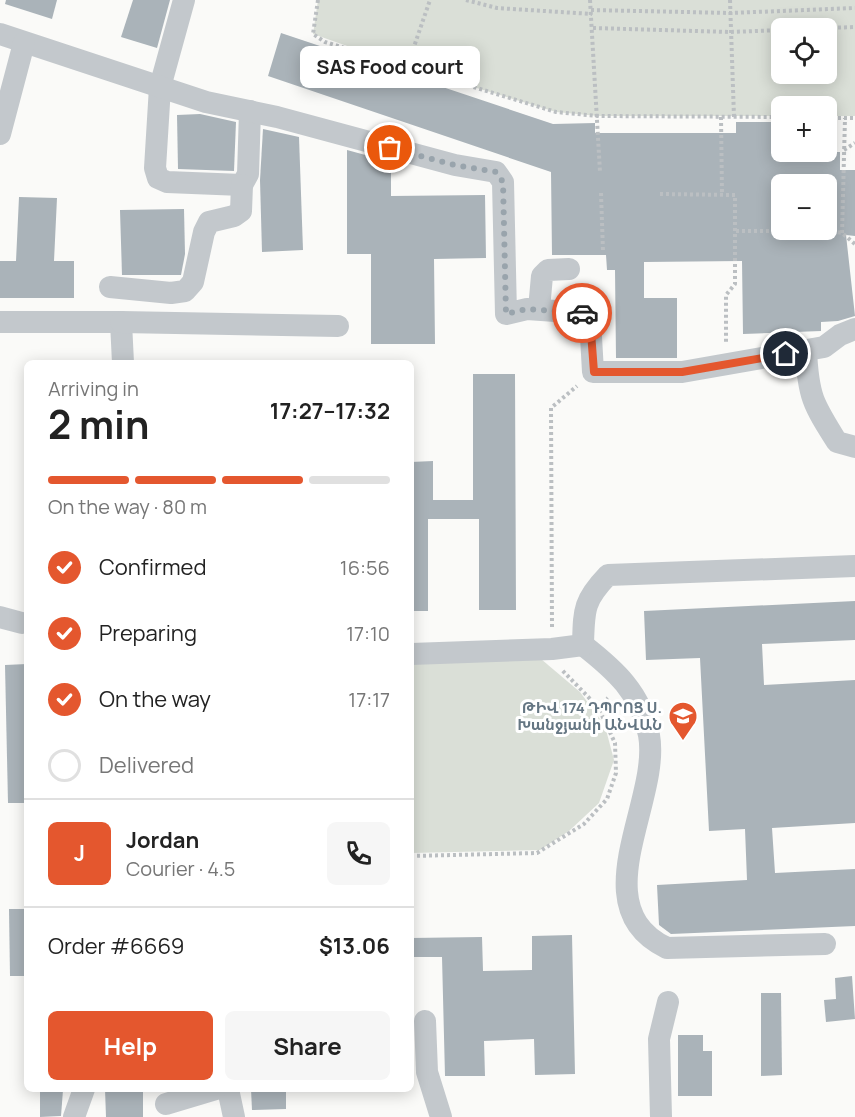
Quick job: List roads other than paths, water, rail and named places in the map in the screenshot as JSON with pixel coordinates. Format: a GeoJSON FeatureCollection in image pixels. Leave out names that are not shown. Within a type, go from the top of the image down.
{"type":"FeatureCollection","features":[{"type":"Feature","properties":{"kind":"lane"},"geometry":{"type":"LineString","coordinates":[[184,0],[160,87],[155,168],[158,178],[166,182],[242,185]]}},
{"type":"Feature","properties":{"kind":"lane"},"geometry":{"type":"LineString","coordinates":[[0,34],[206,102],[250,111],[455,165],[496,172],[503,182],[506,314],[539,309],[584,313],[590,319],[594,372],[682,372],[824,347],[840,335],[855,329]]}},
{"type":"Feature","properties":{"kind":"lane"},"geometry":{"type":"LineString","coordinates":[[0,134],[3,130],[24,43]]}},
{"type":"Feature","properties":{"kind":"lane"},"geometry":{"type":"LineString","coordinates":[[110,287],[171,293],[185,291],[193,282],[204,232],[209,222],[234,216],[241,211],[242,185],[248,174],[250,111]]}},
{"type":"Feature","properties":{"kind":"lane"},"geometry":{"type":"LineString","coordinates":[[539,309],[542,276],[548,270],[569,269]]}},
{"type":"Feature","properties":{"kind":"lane"},"geometry":{"type":"LineString","coordinates":[[0,322],[338,326]]}},
{"type":"Feature","properties":{"kind":"lane"},"geometry":{"type":"LineString","coordinates":[[121,322],[123,360]]}},
{"type":"Feature","properties":{"kind":"lane"},"geometry":{"type":"LineString","coordinates":[[806,350],[808,387],[816,410],[837,442],[855,447]]}},
{"type":"Feature","properties":{"kind":"lane"},"geometry":{"type":"LineString","coordinates":[[584,645],[584,614],[590,593],[608,575],[855,566]]}},
{"type":"Feature","properties":{"kind":"lane"},"geometry":{"type":"LineString","coordinates":[[414,654],[552,649],[584,645],[616,671],[630,688],[641,709],[649,736],[650,772],[632,837],[626,893],[638,926],[654,942],[667,948],[825,944]]}},
{"type":"Feature","properties":{"kind":"lane"},"geometry":{"type":"LineString","coordinates":[[661,1117],[658,1039],[668,1002]]}},
{"type":"Feature","properties":{"kind":"lane"},"geometry":{"type":"LineString","coordinates":[[425,1021],[428,1072],[441,1117]]}},
{"type":"Feature","properties":{"kind":"lane"},"geometry":{"type":"LineString","coordinates":[[74,1117],[83,1092]]}},
{"type":"Feature","properties":{"kind":"lane"},"geometry":{"type":"LineString","coordinates":[[166,1103],[205,1092]]}},
{"type":"Feature","properties":{"kind":"lane"},"geometry":{"type":"LineString","coordinates":[[229,1092],[234,1117]]}},
{"type":"Feature","properties":{"kind":"place","name":"SAS Food court"},"geometry":{"type":"Point","coordinates":[390,148]}},
{"type":"Feature","properties":{"kind":"place","name":"ԹԻՎ 174 ԴՊՐՈՑ Ս. Խանջյանի ԱՆՎԱՆ"},"geometry":{"type":"Point","coordinates":[683,742]}}]}
